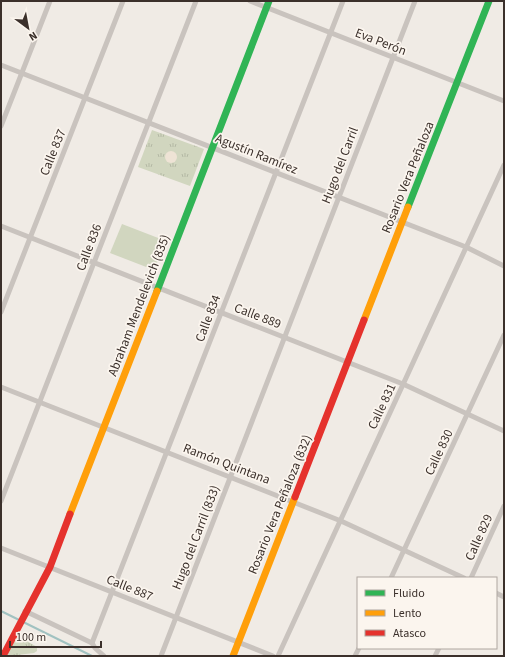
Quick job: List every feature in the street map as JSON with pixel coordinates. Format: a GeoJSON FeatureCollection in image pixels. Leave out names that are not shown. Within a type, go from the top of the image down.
{"type":"FeatureCollection","features":[{"type":"Feature","properties":{"kind":"street"},"geometry":{"type":"LineString","coordinates":[[1,126],[50,1]]}},
{"type":"Feature","properties":{"kind":"street","name":"Calle 837"},"geometry":{"type":"LineString","coordinates":[[1,312],[123,1]]}},
{"type":"Feature","properties":{"kind":"street","name":"Calle 836"},"geometry":{"type":"LineString","coordinates":[[1,501],[196,1]]}},
{"type":"Feature","properties":{"kind":"street","name":"Eva Perón"},"geometry":{"type":"LineString","coordinates":[[250,1],[267,4],[330,34],[504,101]]}},
{"type":"Feature","properties":{"kind":"street","name":"Calle 834"},"geometry":{"type":"LineString","coordinates":[[92,643],[342,1]]}},
{"type":"Feature","properties":{"kind":"street","name":"Hugo del Carril"},"geometry":{"type":"LineString","coordinates":[[284,336],[415,1]]}},
{"type":"Feature","properties":{"kind":"street","name":"Rosario Vera Peñaloza"},"geometry":{"type":"LineString","coordinates":[[348,362],[489,1]]}},
{"type":"Feature","properties":{"kind":"street","name":"Abraham Mendelevich (835)"},"geometry":{"type":"LineString","coordinates":[[4,656],[24,612],[50,567],[267,4]]}},
{"type":"Feature","properties":{"kind":"street","name":"Agustín Ramírez"},"geometry":{"type":"LineString","coordinates":[[1,65],[86,97],[148,124],[212,147],[466,247],[504,266]]}},
{"type":"Feature","properties":{"kind":"street","name":"Calle 831"},"geometry":{"type":"LineString","coordinates":[[278,656],[504,165]]}},
{"type":"Feature","properties":{"kind":"street","name":"Calle 889"},"geometry":{"type":"LineString","coordinates":[[1,226],[403,384],[504,431]]}},
{"type":"Feature","properties":{"kind":"street","name":"Calle 830"},"geometry":{"type":"LineString","coordinates":[[391,577],[504,335]]}},
{"type":"Feature","properties":{"kind":"street","name":"Hugo del Carril (833)"},"geometry":{"type":"LineString","coordinates":[[161,656],[175,616],[284,336]]}},
{"type":"Feature","properties":{"kind":"street","name":"Rosario Vera Peñaloza (832)"},"geometry":{"type":"LineString","coordinates":[[233,656],[348,362]]}},
{"type":"Feature","properties":{"kind":"street","name":"Ramón Quintana"},"geometry":{"type":"LineString","coordinates":[[1,387],[341,521],[462,577]]}},
{"type":"Feature","properties":{"kind":"street","name":"Calle 829"},"geometry":{"type":"LineString","coordinates":[[471,577],[504,506]]}},
{"type":"Feature","properties":{"kind":"street","name":"Calle 887"},"geometry":{"type":"LineString","coordinates":[[1,548],[274,656]]}},
{"type":"Feature","properties":{"kind":"street"},"geometry":{"type":"LineString","coordinates":[[24,612],[92,643],[104,656]]}},
{"type":"Feature","properties":{"kind":"green space"},"geometry":{"type":"Polygon","coordinates":[[[152,130],[204,149],[190,186],[138,167],[152,130]]]}},
{"type":"Feature","properties":{"kind":"green space"},"geometry":{"type":"Polygon","coordinates":[[[122,224],[166,241],[154,270],[110,253],[122,224]]]}},
{"type":"Feature","properties":{"kind":"green space"},"geometry":{"type":"Polygon","coordinates":[[[18,636],[37,647],[37,651],[34,653],[9,656],[7,653],[18,636]]]}},
{"type":"Feature","properties":{"kind":"shaded area"},"geometry":{"type":"Polygon","coordinates":[[[171,151],[175,153],[177,157],[175,161],[171,163],[167,161],[165,157],[167,153],[171,151]]]}},
{"type":"Feature","properties":{"kind":"waterway"},"geometry":{"type":"LineString","coordinates":[[1,611],[92,656]]}},
{"type":"Feature","properties":{"kind":"traffic: fast"},"geometry":{"type":"LineString","coordinates":[[157,291],[269,1]]}},
{"type":"Feature","properties":{"kind":"traffic: fast"},"geometry":{"type":"LineString","coordinates":[[408,207],[489,1]]}},
{"type":"Feature","properties":{"kind":"traffic: slow"},"geometry":{"type":"LineString","coordinates":[[364,320],[408,207]]}},
{"type":"Feature","properties":{"kind":"traffic: slow"},"geometry":{"type":"LineString","coordinates":[[70,514],[157,291]]}},
{"type":"Feature","properties":{"kind":"traffic: slow"},"geometry":{"type":"LineString","coordinates":[[233,656],[295,497]]}},
{"type":"Feature","properties":{"kind":"traffic: jam"},"geometry":{"type":"LineString","coordinates":[[295,497],[364,320]]}},
{"type":"Feature","properties":{"kind":"traffic: jam"},"geometry":{"type":"LineString","coordinates":[[3,656],[50,567],[70,514]]}}]}
